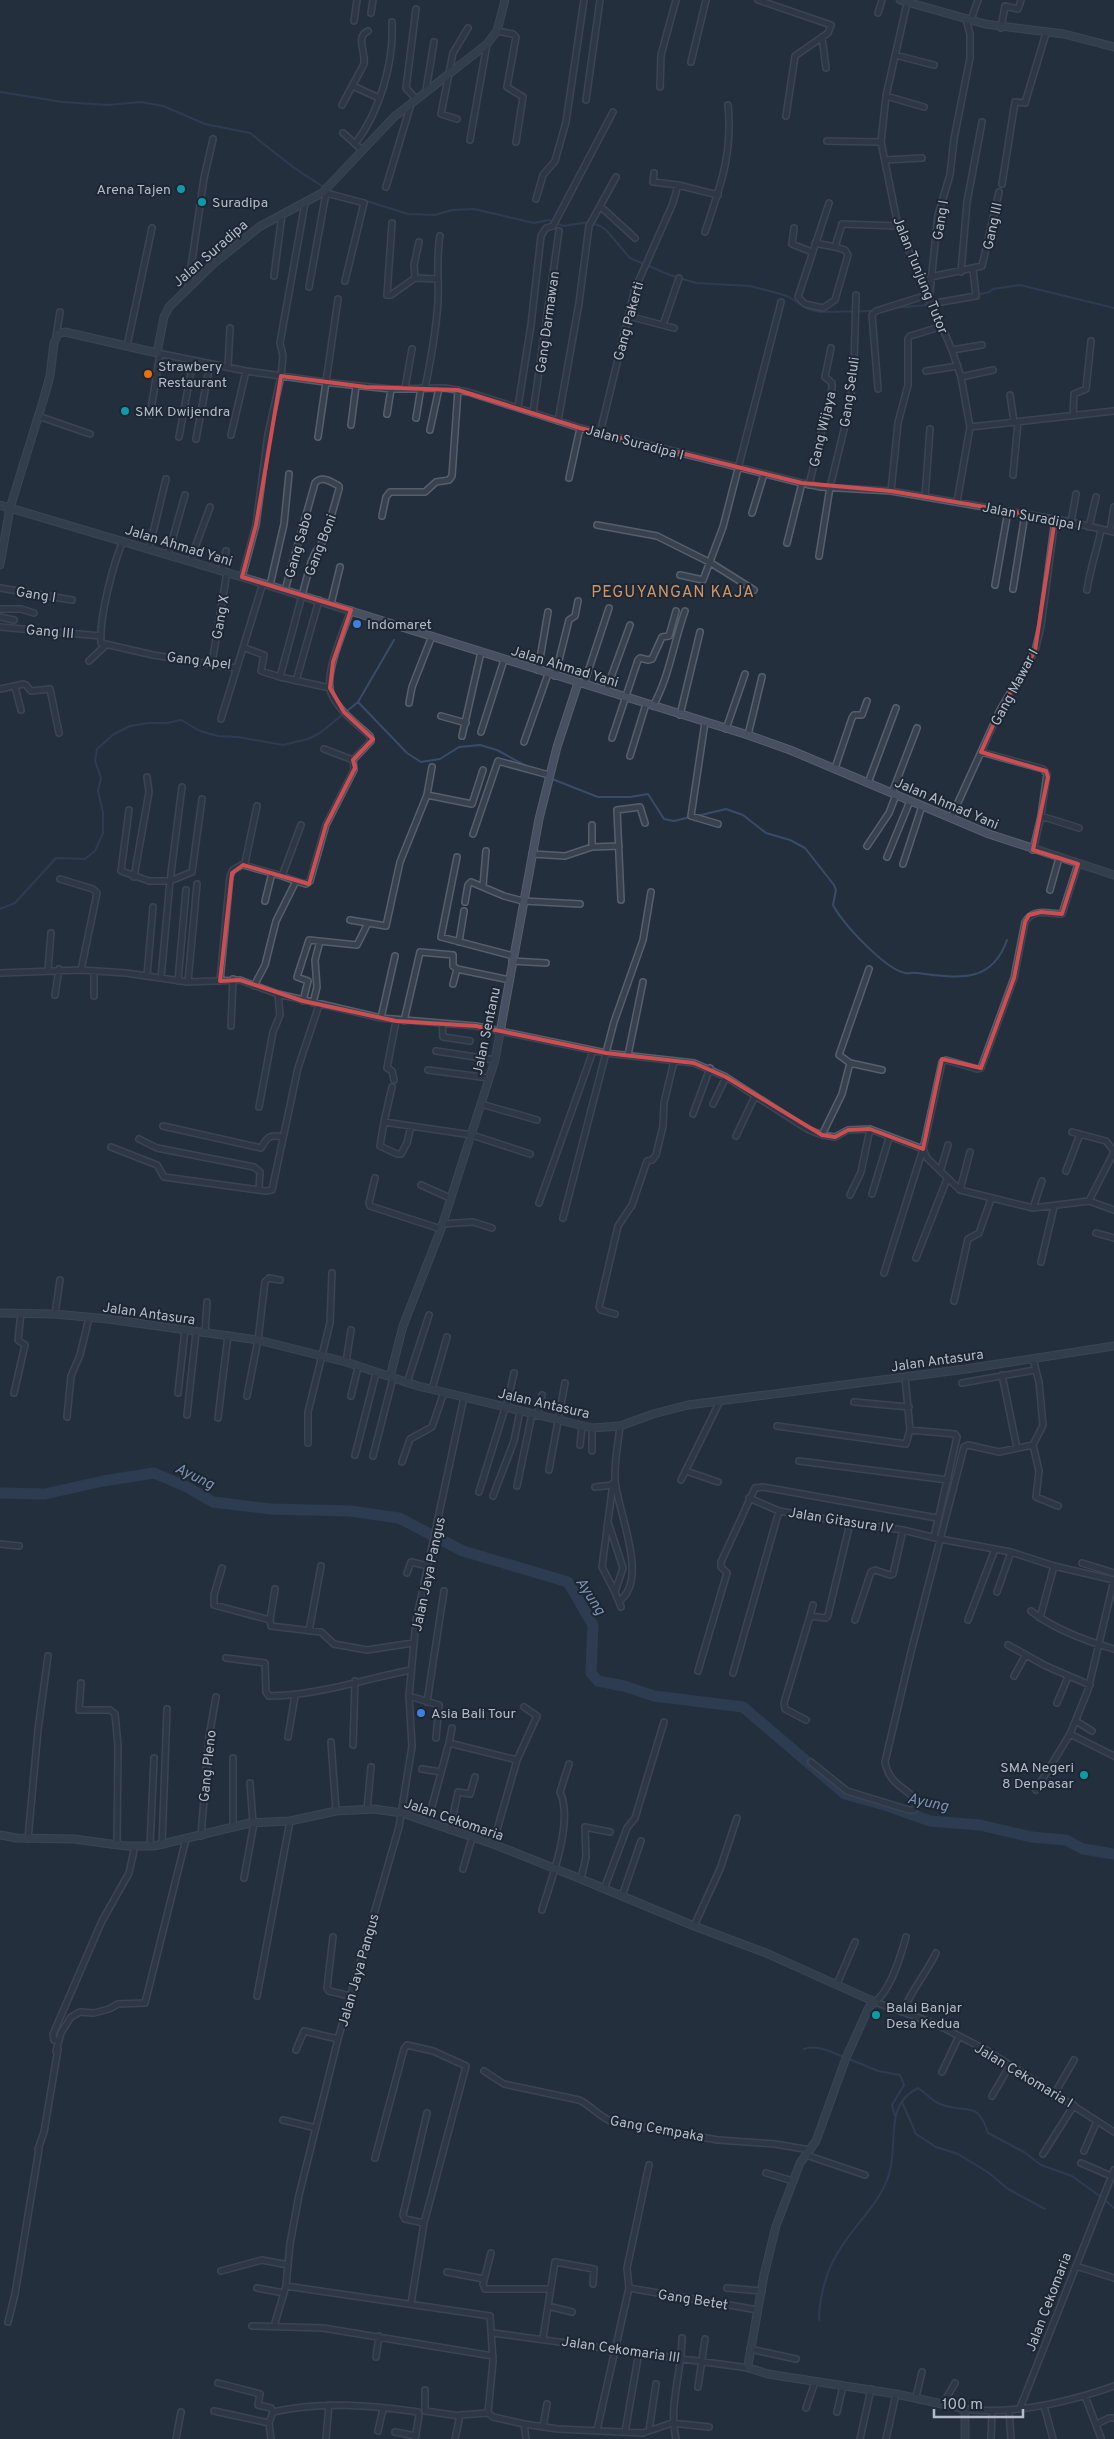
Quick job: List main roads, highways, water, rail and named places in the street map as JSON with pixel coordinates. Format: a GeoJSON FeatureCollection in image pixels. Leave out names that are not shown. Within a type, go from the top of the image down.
{"type":"FeatureCollection","features":[{"type":"Feature","properties":{"kind":"waterway"},"geometry":{"type":"LineString","coordinates":[[0,92],[63,102],[107,105],[141,102],[163,106],[205,124],[250,133],[293,167],[325,188]]}},
{"type":"Feature","properties":{"kind":"waterway"},"geometry":{"type":"LineString","coordinates":[[329,190],[341,195]]}},
{"type":"Feature","properties":{"kind":"waterway"},"geometry":{"type":"LineString","coordinates":[[360,199],[408,214],[435,215],[452,210],[474,209],[534,223],[549,220],[563,226],[589,222],[606,230],[630,258],[670,275],[696,283],[750,286],[787,296],[808,309],[820,312],[874,311]]}},
{"type":"Feature","properties":{"kind":"waterway"},"geometry":{"type":"LineString","coordinates":[[977,295],[993,289],[1020,285],[1114,308]]}},
{"type":"Feature","properties":{"kind":"waterway"},"geometry":{"type":"LineString","coordinates":[[893,308],[928,305]]}},
{"type":"Feature","properties":{"kind":"waterway"},"geometry":{"type":"LineString","coordinates":[[0,909],[15,903],[56,858],[85,859],[95,851],[103,833],[103,812],[98,791],[101,778],[95,761],[97,749],[114,734],[130,726],[181,720],[200,731],[218,736],[238,737],[283,745],[308,739],[320,733],[358,702],[394,640]]}},
{"type":"Feature","properties":{"kind":"waterway"},"geometry":{"type":"LineString","coordinates":[[358,702],[407,753],[421,762],[440,759],[459,747],[480,745],[497,750],[528,767]]}},
{"type":"Feature","properties":{"kind":"waterway"},"geometry":{"type":"LineString","coordinates":[[552,779],[598,797],[630,797],[648,794],[664,819],[674,821],[690,817]]}},
{"type":"Feature","properties":{"kind":"waterway"},"geometry":{"type":"LineString","coordinates":[[697,816],[726,809],[743,815],[766,833],[790,840],[805,848],[834,885],[836,890],[833,905],[838,913],[865,945],[897,970],[906,973],[945,976],[970,975],[982,972],[992,965],[1000,955],[1007,940]]}},
{"type":"Feature","properties":{"kind":"waterway","name":"Ayung"},"geometry":{"type":"LineString","coordinates":[[0,1493],[45,1494],[103,1481],[154,1473],[187,1487],[213,1502],[271,1509],[350,1511],[399,1518],[463,1551],[568,1582],[593,1625],[591,1673],[598,1681],[624,1686],[654,1696],[743,1707],[845,1794],[888,1806],[930,1821],[980,1825],[1031,1837],[1066,1840],[1083,1849],[1114,1854]]}},
{"type":"Feature","properties":{"kind":"waterway"},"geometry":{"type":"LineString","coordinates":[[804,2049],[819,2048],[845,2057]]}},
{"type":"Feature","properties":{"kind":"waterway"},"geometry":{"type":"LineString","coordinates":[[849,2059],[878,2071],[900,2075],[904,2085],[892,2105],[895,2116]]}},
{"type":"Feature","properties":{"kind":"waterway"},"geometry":{"type":"LineString","coordinates":[[819,2320],[826,2277],[843,2244],[873,2206],[885,2185],[892,2162],[896,2115],[900,2104],[907,2095],[918,2088],[940,2104],[975,2111],[980,2115],[988,2133],[1024,2152],[1041,2165],[1072,2176],[1101,2197]]}},
{"type":"Feature","properties":{"kind":"waterway"},"geometry":{"type":"LineString","coordinates":[[902,2102],[916,2134],[936,2147],[958,2154],[989,2173],[1008,2189],[1045,2209]]}},
{"type":"Feature","properties":{"kind":"waterway"},"geometry":{"type":"LineString","coordinates":[[1105,2200],[1114,2208]]}},
{"type":"Feature","properties":{"kind":"place","name":"Arena Tajen"},"geometry":{"type":"Point","coordinates":[181,189]}},
{"type":"Feature","properties":{"kind":"place","name":"Suradipa"},"geometry":{"type":"Point","coordinates":[202,202]}},
{"type":"Feature","properties":{"kind":"place","name":"Strawbery Restaurant"},"geometry":{"type":"Point","coordinates":[148,374]}},
{"type":"Feature","properties":{"kind":"place","name":"SMK Dwijendra"},"geometry":{"type":"Point","coordinates":[125,411]}},
{"type":"Feature","properties":{"kind":"place","name":"Indomaret"},"geometry":{"type":"Point","coordinates":[357,624]}},
{"type":"Feature","properties":{"kind":"place","name":"Asia Bali Tour"},"geometry":{"type":"Point","coordinates":[421,1713]}},
{"type":"Feature","properties":{"kind":"place","name":"SMA Negeri 8 Denpasar"},"geometry":{"type":"Point","coordinates":[1084,1775]}},
{"type":"Feature","properties":{"kind":"place","name":"Balai Banjar Desa Kedua"},"geometry":{"type":"Point","coordinates":[876,2015]}},
{"type":"Feature","properties":{"kind":"district","name":"PEGUYANGAN KAJA"},"geometry":{"type":"Point","coordinates":[673,591]}}]}
